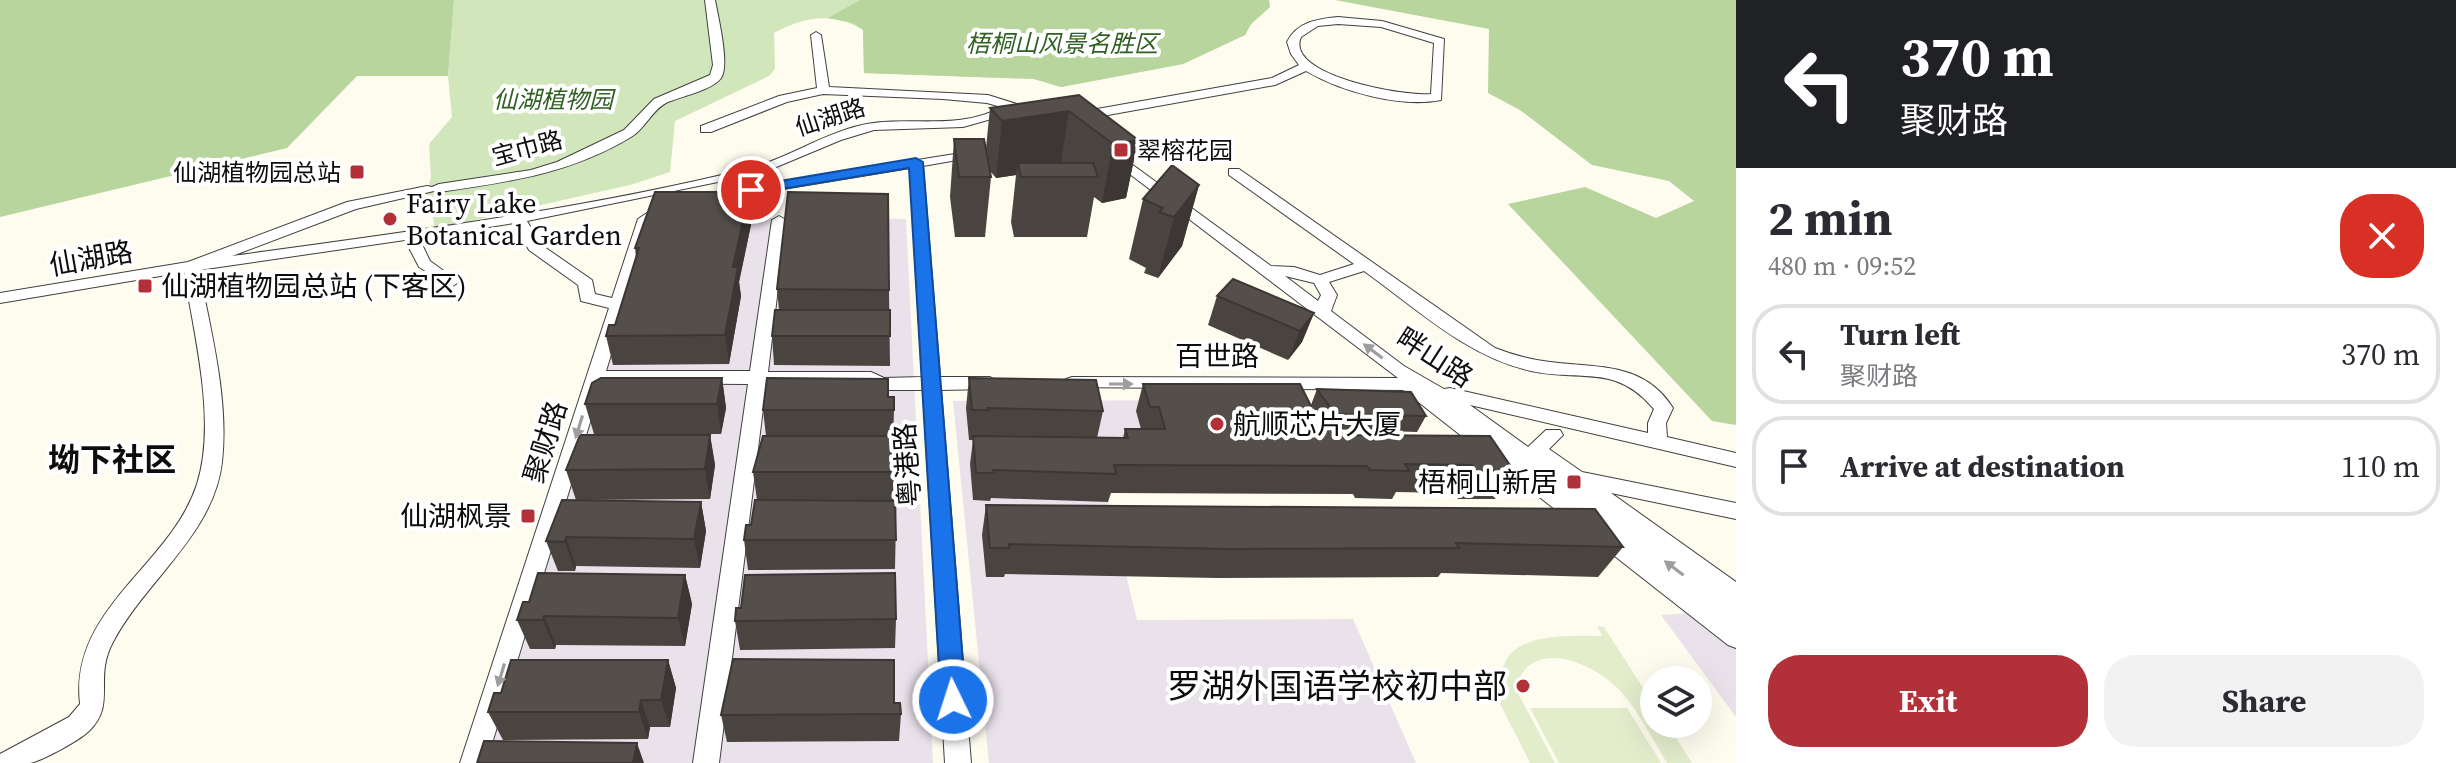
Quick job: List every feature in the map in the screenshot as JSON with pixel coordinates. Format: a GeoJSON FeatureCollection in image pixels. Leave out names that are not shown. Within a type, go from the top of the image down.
{"type":"FeatureCollection","features":[{"type":"Feature","properties":{"kind":"street","name":"宝巾路"},"geometry":{"type":"LineString","coordinates":[[433,189],[533,174],[562,165],[629,133],[658,102],[709,82],[716,77],[719,65],[710,0]]}},
{"type":"Feature","properties":{"kind":"street"},"geometry":{"type":"LineString","coordinates":[[1065,116],[1101,113],[1275,81],[1307,66],[1387,93],[1428,100],[1438,95],[1441,42],[1433,36],[1371,22],[1325,22],[1305,27],[1294,36],[1296,54],[1307,66]]}},
{"type":"Feature","properties":{"kind":"street"},"geometry":{"type":"LineString","coordinates":[[816,35],[823,90]]}},
{"type":"Feature","properties":{"kind":"street"},"geometry":{"type":"LineString","coordinates":[[706,129],[783,99],[823,90],[988,99],[1030,115],[1014,118],[1010,126]]}},
{"type":"Feature","properties":{"kind":"street","name":"仙湖路"},"geometry":{"type":"LineString","coordinates":[[0,298],[191,266],[411,235],[720,179],[776,164],[825,139],[873,127],[980,120],[999,115],[1010,106]]}},
{"type":"Feature","properties":{"kind":"street","name":"畔山路"},"geometry":{"type":"LineString","coordinates":[[1103,146],[1398,370],[1471,414],[1736,615]]}},
{"type":"Feature","properties":{"kind":"street","name":"聚财路"},"geometry":{"type":"LineString","coordinates":[[473,763],[645,219],[655,211],[724,195],[985,152]]}},
{"type":"Feature","properties":{"kind":"street","name":"粤港路"},"geometry":{"type":"LineString","coordinates":[[916,162],[958,763]]}},
{"type":"Feature","properties":{"kind":"street"},"geometry":{"type":"LineString","coordinates":[[1234,172],[1489,352],[1519,364],[1560,370],[1595,369],[1631,376],[1650,389],[1664,408],[1657,423],[1658,444]]}},
{"type":"Feature","properties":{"kind":"street","name":"仙湖路"},"geometry":{"type":"LineString","coordinates":[[191,266],[352,205],[433,189]]}},
{"type":"Feature","properties":{"kind":"street"},"geometry":{"type":"LineString","coordinates":[[518,217],[534,247],[586,283],[587,297],[617,305]]}},
{"type":"Feature","properties":{"kind":"street"},"geometry":{"type":"LineString","coordinates":[[706,763],[779,220]]}},
{"type":"Feature","properties":{"kind":"street"},"geometry":{"type":"LineString","coordinates":[[411,235],[416,256],[428,269],[451,282]]}},
{"type":"Feature","properties":{"kind":"street"},"geometry":{"type":"LineString","coordinates":[[1268,271],[1294,272],[1320,280],[1366,265]]}},
{"type":"Feature","properties":{"kind":"street"},"geometry":{"type":"LineString","coordinates":[[8,763],[78,725],[93,708],[92,662],[106,633],[178,536],[207,486],[213,464],[213,431],[201,314],[191,266]]}},
{"type":"Feature","properties":{"kind":"street"},"geometry":{"type":"LineString","coordinates":[[1320,280],[1329,295],[1322,312]]}},
{"type":"Feature","properties":{"kind":"street"},"geometry":{"type":"LineString","coordinates":[[595,377],[871,378],[881,384],[1010,383]]}},
{"type":"Feature","properties":{"kind":"street","name":"百世路"},"geometry":{"type":"LineString","coordinates":[[1058,383],[1407,384]]}},
{"type":"Feature","properties":{"kind":"street","name":"畔山路"},"geometry":{"type":"LineString","coordinates":[[1407,384],[1736,638]]}},
{"type":"Feature","properties":{"kind":"street"},"geometry":{"type":"LineString","coordinates":[[1432,390],[1736,460]]}},
{"type":"Feature","properties":{"kind":"street"},"geometry":{"type":"LineString","coordinates":[[1553,435],[1536,449],[1726,582],[1736,594]]}},
{"type":"Feature","properties":{"kind":"street"},"geometry":{"type":"LineString","coordinates":[[1576,478],[1736,511]]}},
{"type":"Feature","properties":{"kind":"shaded area"},"geometry":{"type":"Polygon","coordinates":[[[654,217],[906,219],[933,763],[483,763],[654,217]]]}},
{"type":"Feature","properties":{"kind":"shaded area"},"geometry":{"type":"Polygon","coordinates":[[[1293,400],[1095,447],[1137,620],[1353,619],[1416,763],[989,763],[953,401],[1293,400]]]}},
{"type":"Feature","properties":{"kind":"shaded area"},"geometry":{"type":"Polygon","coordinates":[[[1692,613],[1736,649],[1736,717],[1712,684],[1712,666],[1698,666],[1661,615],[1692,613]]]}},
{"type":"Feature","properties":{"kind":"green space"},"geometry":{"type":"Polygon","coordinates":[[[0,0],[454,0],[448,76],[357,76],[287,148],[0,217],[0,0]]]}},
{"type":"Feature","properties":{"kind":"green space","name":"仙湖植物园"},"geometry":{"type":"Polygon","coordinates":[[[454,0],[1269,0],[1270,7],[1251,24],[1245,35],[1183,64],[1061,87],[1034,79],[864,73],[863,30],[841,20],[807,20],[774,33],[775,69],[769,76],[675,121],[670,172],[630,185],[435,229],[430,199],[426,199],[431,177],[429,144],[452,117],[448,76],[454,0]]]}},
{"type":"Feature","properties":{"kind":"green space","name":"梧桐山风景名胜区"},"geometry":{"type":"Polygon","coordinates":[[[860,0],[1269,0],[1270,7],[1251,24],[1245,35],[1183,64],[1061,87],[1034,79],[864,73],[863,30],[853,23],[828,18],[860,0]]]}},
{"type":"Feature","properties":{"kind":"green space"},"geometry":{"type":"Polygon","coordinates":[[[1335,0],[1736,0],[1736,425],[1712,421],[1508,204],[1585,187],[1656,218],[1694,201],[1669,181],[1592,165],[1520,110],[1488,93],[1489,29],[1335,0]]]}},
{"type":"Feature","properties":{"kind":"green space"},"geometry":{"type":"Polygon","coordinates":[[[1597,626],[1604,627],[1640,683],[1640,718],[1623,694],[1594,670],[1556,658],[1533,663],[1525,669],[1519,681],[1519,695],[1555,763],[1530,763],[1488,680],[1502,679],[1505,663],[1512,652],[1524,644],[1555,637],[1602,636],[1597,626]]]}},
{"type":"Feature","properties":{"kind":"green space"},"geometry":{"type":"Polygon","coordinates":[[[1530,708],[1627,708],[1640,729],[1640,738],[1646,738],[1661,763],[1559,763],[1530,708]]]}},
{"type":"Feature","properties":{"kind":"green space"},"geometry":{"type":"Polygon","coordinates":[[[1652,738],[1676,738],[1692,763],[1667,763],[1652,738]]]}},
{"type":"Feature","properties":{"kind":"building"},"geometry":{"type":"Polygon","coordinates":[[[1079,95],[1138,140],[1113,144],[1069,111],[1002,121],[990,108],[1079,95]]]}},
{"type":"Feature","properties":{"kind":"building"},"geometry":{"type":"Polygon","coordinates":[[[954,139],[984,139],[991,177],[959,177],[954,139]]]}},
{"type":"Feature","properties":{"kind":"building"},"geometry":{"type":"Polygon","coordinates":[[[1018,163],[1093,163],[1098,177],[1021,177],[1018,163]]]}},
{"type":"Feature","properties":{"kind":"building"},"geometry":{"type":"Polygon","coordinates":[[[1172,165],[1199,185],[1174,217],[1159,212],[1163,208],[1143,199],[1172,165]]]}},
{"type":"Feature","properties":{"kind":"building"},"geometry":{"type":"Polygon","coordinates":[[[655,192],[749,192],[733,267],[738,267],[725,335],[606,336],[609,325],[615,325],[639,248],[635,248],[655,192]]]}},
{"type":"Feature","properties":{"kind":"building"},"geometry":{"type":"Polygon","coordinates":[[[788,192],[888,194],[889,290],[777,289],[788,192]]]}},
{"type":"Feature","properties":{"kind":"building"},"geometry":{"type":"Polygon","coordinates":[[[1233,279],[1314,313],[1300,331],[1217,296],[1233,279]]]}},
{"type":"Feature","properties":{"kind":"building"},"geometry":{"type":"Polygon","coordinates":[[[775,310],[890,310],[890,336],[772,336],[775,310]]]}},
{"type":"Feature","properties":{"kind":"building"},"geometry":{"type":"Polygon","coordinates":[[[601,378],[722,378],[717,404],[585,404],[592,383],[601,378]]]}},
{"type":"Feature","properties":{"kind":"building"},"geometry":{"type":"Polygon","coordinates":[[[767,378],[888,379],[888,397],[894,397],[894,410],[763,410],[767,378]]]}},
{"type":"Feature","properties":{"kind":"building"},"geometry":{"type":"Polygon","coordinates":[[[969,378],[1096,380],[1103,411],[972,410],[969,378]]]}},
{"type":"Feature","properties":{"kind":"building"},"geometry":{"type":"Polygon","coordinates":[[[1143,384],[1300,384],[1312,408],[1306,408],[1316,430],[1340,430],[1342,435],[1490,436],[1514,471],[1476,471],[1472,465],[1405,464],[1409,471],[1370,470],[1367,466],[1114,465],[1116,474],[993,470],[994,473],[976,473],[973,436],[1128,438],[1125,429],[1165,429],[1159,407],[1150,407],[1143,384]]]}},
{"type":"Feature","properties":{"kind":"building"},"geometry":{"type":"Polygon","coordinates":[[[1317,389],[1411,392],[1426,416],[1335,414],[1317,389]]]}},
{"type":"Feature","properties":{"kind":"building"},"geometry":{"type":"Polygon","coordinates":[[[580,435],[710,435],[705,469],[566,470],[580,435]]]}},
{"type":"Feature","properties":{"kind":"building"},"geometry":{"type":"Polygon","coordinates":[[[763,436],[891,436],[891,458],[897,458],[897,472],[753,472],[763,436]]]}},
{"type":"Feature","properties":{"kind":"building"},"geometry":{"type":"Polygon","coordinates":[[[562,500],[701,502],[694,539],[566,537],[565,542],[546,541],[562,500]]]}},
{"type":"Feature","properties":{"kind":"building"},"geometry":{"type":"Polygon","coordinates":[[[755,500],[895,501],[896,540],[744,540],[746,525],[751,525],[755,500]]]}},
{"type":"Feature","properties":{"kind":"building"},"geometry":{"type":"Polygon","coordinates":[[[986,505],[1595,509],[1623,547],[1456,543],[1459,548],[1229,549],[1009,544],[1009,548],[990,548],[986,505]]]}},
{"type":"Feature","properties":{"kind":"building"},"geometry":{"type":"Polygon","coordinates":[[[538,573],[685,575],[678,618],[544,616],[543,620],[517,620],[523,602],[529,602],[538,573]]]}},
{"type":"Feature","properties":{"kind":"building"},"geometry":{"type":"Polygon","coordinates":[[[895,573],[896,619],[735,621],[736,608],[741,608],[745,575],[895,573]]]}},
{"type":"Feature","properties":{"kind":"building"},"geometry":{"type":"Polygon","coordinates":[[[733,659],[894,660],[894,703],[900,703],[901,714],[721,715],[733,659]]]}},
{"type":"Feature","properties":{"kind":"building"},"geometry":{"type":"Polygon","coordinates":[[[511,660],[668,660],[661,700],[641,700],[639,712],[488,712],[494,693],[501,693],[511,660]]]}},
{"type":"Feature","properties":{"kind":"building"},"geometry":{"type":"Polygon","coordinates":[[[484,741],[637,743],[633,763],[477,763],[484,741]]]}},
{"type":"Feature","properties":{"kind":"place","name":"翠榕花园"},"geometry":{"type":"Point","coordinates":[1121,150]}},
{"type":"Feature","properties":{"kind":"place","name":"仙湖植物园总站"},"geometry":{"type":"Point","coordinates":[357,172]}},
{"type":"Feature","properties":{"kind":"place","name":"Fairy Lake Botanical Garden"},"geometry":{"type":"Point","coordinates":[390,219]}},
{"type":"Feature","properties":{"kind":"place","name":"仙湖植物园总站 (下客区)"},"geometry":{"type":"Point","coordinates":[145,286]}},
{"type":"Feature","properties":{"kind":"place","name":"航顺芯片大厦"},"geometry":{"type":"Point","coordinates":[1217,424]}},
{"type":"Feature","properties":{"kind":"place","name":"梧桐山新居"},"geometry":{"type":"Point","coordinates":[1574,482]}},
{"type":"Feature","properties":{"kind":"place","name":"仙湖枫景"},"geometry":{"type":"Point","coordinates":[528,516]}},
{"type":"Feature","properties":{"kind":"place","name":"罗湖外国语学校初中部"},"geometry":{"type":"Point","coordinates":[1523,686]}},
{"type":"Feature","properties":{"kind":"district","name":"坳下社区"},"geometry":{"type":"Point","coordinates":[112,460]}},
{"type":"Feature","properties":{"kind":"route"},"geometry":{"type":"LineString","coordinates":[[751,190],[916,162],[953,700]]}}]}
